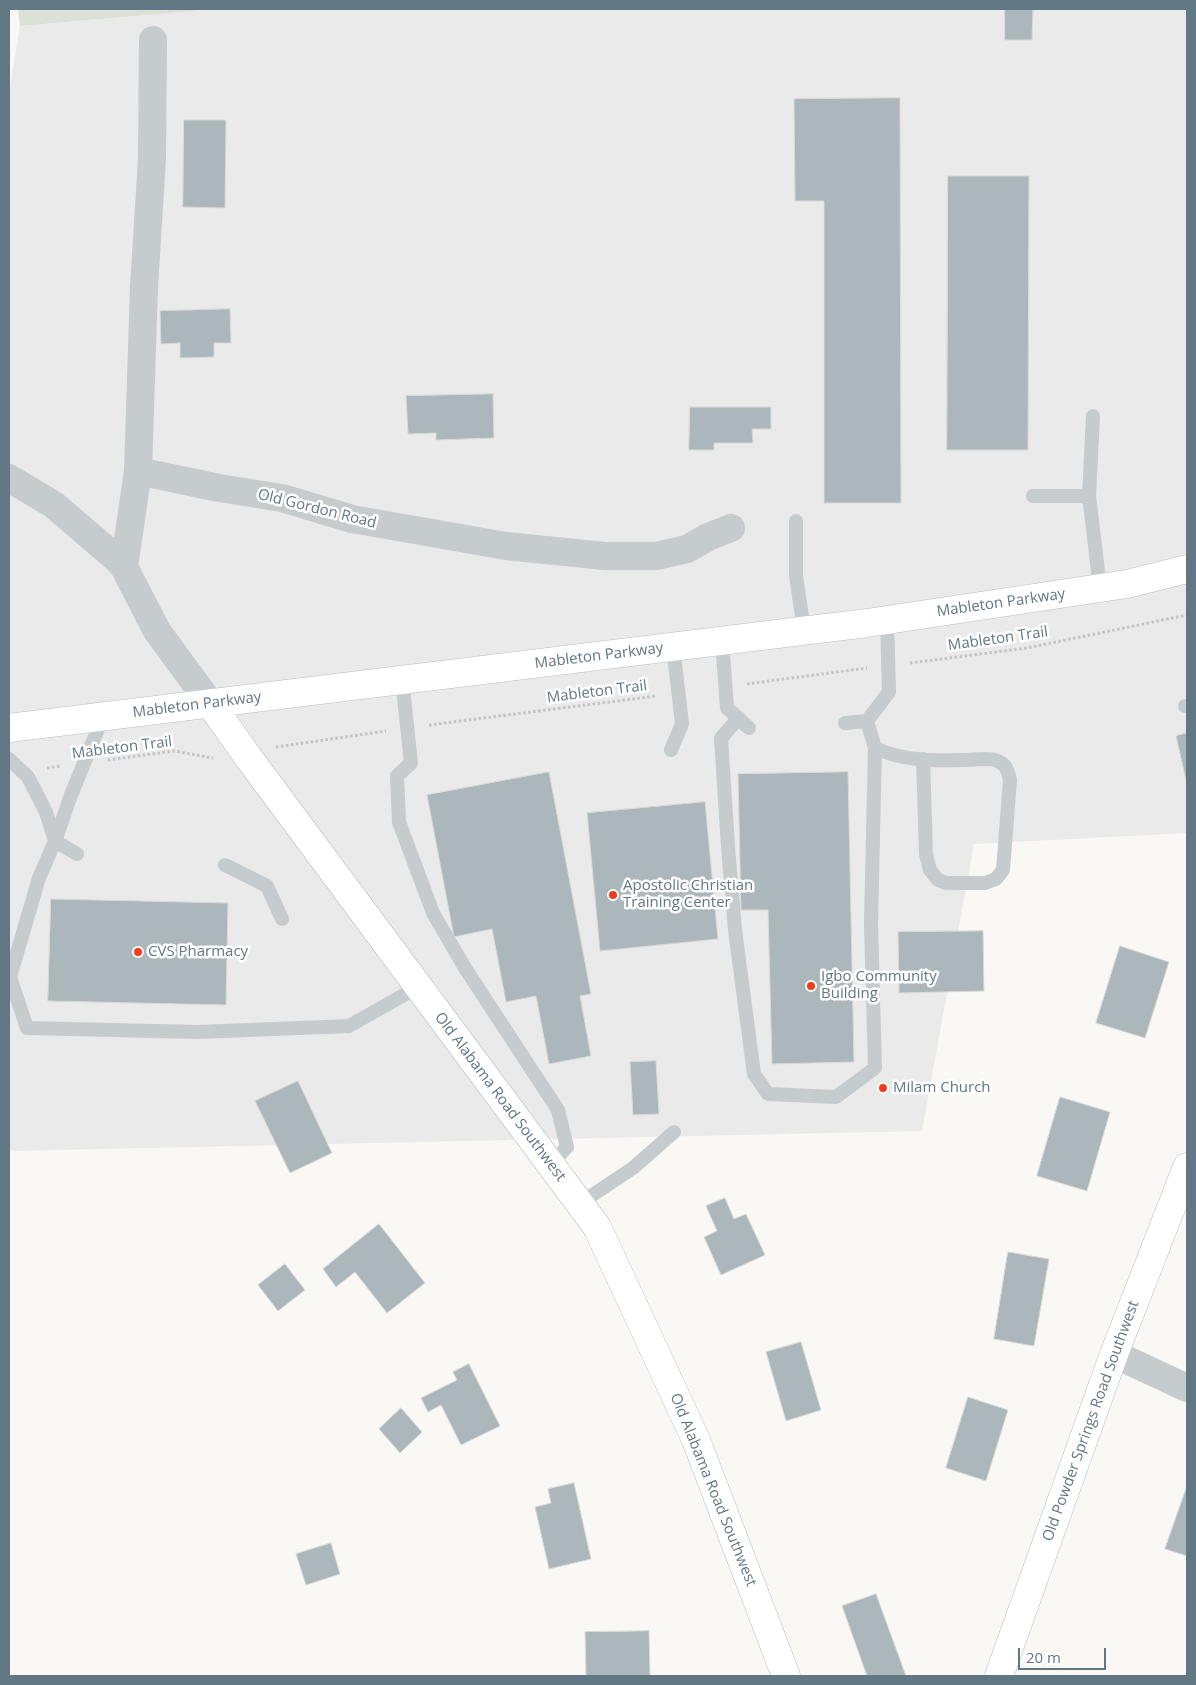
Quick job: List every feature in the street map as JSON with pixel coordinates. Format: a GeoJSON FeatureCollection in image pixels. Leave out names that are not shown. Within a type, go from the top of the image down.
{"type":"FeatureCollection","features":[{"type":"Feature","properties":{"kind":"street"},"geometry":{"type":"LineString","coordinates":[[124,567],[138,471],[144,287],[152,159],[153,40]]}},
{"type":"Feature","properties":{"kind":"street","name":"Old Gordon Road"},"geometry":{"type":"LineString","coordinates":[[138,471],[218,488],[282,498],[352,519],[506,546],[595,555],[656,556],[687,549],[708,537],[731,528]]}},
{"type":"Feature","properties":{"kind":"street"},"geometry":{"type":"LineString","coordinates":[[9,478],[54,505],[124,567]]}},
{"type":"Feature","properties":{"kind":"street","name":"Old Alabama Road Southwest"},"geometry":{"type":"LineString","coordinates":[[124,567],[157,631],[597,1228],[696,1440],[786,1676]]}},
{"type":"Feature","properties":{"kind":"street","name":"Mableton Parkway"},"geometry":{"type":"LineString","coordinates":[[9,728],[887,620],[1127,584],[1187,569]]}},
{"type":"Feature","properties":{"kind":"street","name":"Old Powder Springs Road Southwest"},"geometry":{"type":"LineString","coordinates":[[999,1676],[1114,1354],[1187,1167]]}},
{"type":"Feature","properties":{"kind":"street"},"geometry":{"type":"LineString","coordinates":[[1114,1354],[1187,1388]]}},
{"type":"Feature","properties":{"kind":"lane"},"geometry":{"type":"LineString","coordinates":[[1093,416],[1089,496],[1100,588]]}},
{"type":"Feature","properties":{"kind":"lane"},"geometry":{"type":"LineString","coordinates":[[1032,496],[1089,496]]}},
{"type":"Feature","properties":{"kind":"lane"},"geometry":{"type":"LineString","coordinates":[[796,521],[796,576],[804,630]]}},
{"type":"Feature","properties":{"kind":"lane"},"geometry":{"type":"LineString","coordinates":[[846,723],[867,721],[889,692],[887,620]]}},
{"type":"Feature","properties":{"kind":"lane"},"geometry":{"type":"LineString","coordinates":[[722,640],[727,708],[744,723],[722,738],[728,847],[736,930],[754,1074],[768,1094],[836,1097],[875,1068],[871,924],[875,748],[867,721]]}},
{"type":"Feature","properties":{"kind":"lane"},"geometry":{"type":"LineString","coordinates":[[671,750],[682,724],[673,646]]}},
{"type":"Feature","properties":{"kind":"lane"},"geometry":{"type":"LineString","coordinates":[[402,680],[411,763],[397,776],[399,822],[433,913],[465,968],[558,1110],[567,1147],[550,1165]]}},
{"type":"Feature","properties":{"kind":"lane"},"geometry":{"type":"LineString","coordinates":[[109,716],[98,729],[56,841],[39,878],[10,977],[27,1028],[198,1032],[349,1026],[418,987]]}},
{"type":"Feature","properties":{"kind":"lane"},"geometry":{"type":"LineString","coordinates":[[875,748],[888,754],[909,758],[990,760],[999,762],[1007,769],[1010,780],[1003,870],[996,879],[985,883],[946,883],[938,880],[930,870],[926,854],[924,759]]}},
{"type":"Feature","properties":{"kind":"lane"},"geometry":{"type":"LineString","coordinates":[[9,759],[28,777],[46,812],[56,841],[77,854]]}},
{"type":"Feature","properties":{"kind":"lane"},"geometry":{"type":"LineString","coordinates":[[225,865],[267,886],[282,918]]}},
{"type":"Feature","properties":{"kind":"lane"},"geometry":{"type":"LineString","coordinates":[[579,1204],[633,1168],[674,1132]]}},
{"type":"Feature","properties":{"kind":"path","name":"Mableton Trail"},"geometry":{"type":"LineString","coordinates":[[725,687],[1027,648],[1187,615]]}},
{"type":"Feature","properties":{"kind":"path","name":"Mableton Trail"},"geometry":{"type":"LineString","coordinates":[[22,771],[174,751],[214,759],[314,740],[678,693]]}},
{"type":"Feature","properties":{"kind":"shaded area"},"geometry":{"type":"Polygon","coordinates":[[[18,9],[217,9],[20,26],[18,9]]]}},
{"type":"Feature","properties":{"kind":"shaded area"},"geometry":{"type":"Polygon","coordinates":[[[217,9],[1187,9],[1187,833],[974,844],[922,1131],[9,1151],[9,93],[20,26],[217,9]]]}},
{"type":"Feature","properties":{"kind":"building"},"geometry":{"type":"Polygon","coordinates":[[[1005,9],[1033,9],[1032,40],[1005,40],[1005,9]]]}},
{"type":"Feature","properties":{"kind":"building"},"geometry":{"type":"Polygon","coordinates":[[[900,98],[901,503],[824,503],[824,201],[795,201],[794,99],[900,98]]]}},
{"type":"Feature","properties":{"kind":"building"},"geometry":{"type":"Polygon","coordinates":[[[184,120],[226,120],[225,208],[183,207],[184,120]]]}},
{"type":"Feature","properties":{"kind":"building"},"geometry":{"type":"Polygon","coordinates":[[[948,176],[1029,176],[1028,450],[947,450],[948,176]]]}},
{"type":"Feature","properties":{"kind":"building"},"geometry":{"type":"Polygon","coordinates":[[[230,309],[231,343],[214,343],[214,357],[180,358],[180,343],[161,344],[160,311],[230,309]]]}},
{"type":"Feature","properties":{"kind":"building"},"geometry":{"type":"Polygon","coordinates":[[[493,394],[494,438],[436,440],[436,433],[408,434],[406,396],[493,394]]]}},
{"type":"Feature","properties":{"kind":"building"},"geometry":{"type":"Polygon","coordinates":[[[690,407],[771,407],[771,429],[752,429],[753,443],[714,443],[714,450],[689,450],[690,407]]]}},
{"type":"Feature","properties":{"kind":"building"},"geometry":{"type":"Polygon","coordinates":[[[1187,733],[1187,780],[1186,780],[1176,736],[1187,733]]]}},
{"type":"Feature","properties":{"kind":"building"},"geometry":{"type":"Polygon","coordinates":[[[549,772],[591,994],[580,996],[591,1056],[549,1064],[536,996],[506,1002],[492,929],[454,937],[427,795],[549,772]]]}},
{"type":"Feature","properties":{"kind":"building","name":"Igbo Community Building"},"geometry":{"type":"Polygon","coordinates":[[[848,772],[854,1062],[772,1064],[768,910],[741,910],[738,774],[848,772]]]}},
{"type":"Feature","properties":{"kind":"building"},"geometry":{"type":"Polygon","coordinates":[[[705,802],[718,939],[600,951],[587,813],[705,802]]]}},
{"type":"Feature","properties":{"kind":"building","name":"CVS Pharmacy"},"geometry":{"type":"Polygon","coordinates":[[[51,899],[228,903],[226,1005],[48,1001],[51,899]]]}},
{"type":"Feature","properties":{"kind":"building"},"geometry":{"type":"Polygon","coordinates":[[[983,931],[984,991],[899,993],[898,932],[983,931]]]}},
{"type":"Feature","properties":{"kind":"building"},"geometry":{"type":"Polygon","coordinates":[[[1120,946],[1169,962],[1145,1038],[1096,1023],[1120,946]]]}},
{"type":"Feature","properties":{"kind":"building"},"geometry":{"type":"Polygon","coordinates":[[[656,1061],[659,1114],[633,1115],[630,1062],[656,1061]]]}},
{"type":"Feature","properties":{"kind":"building"},"geometry":{"type":"Polygon","coordinates":[[[298,1081],[332,1153],[290,1173],[255,1101],[298,1081]]]}},
{"type":"Feature","properties":{"kind":"building"},"geometry":{"type":"Polygon","coordinates":[[[1060,1097],[1110,1112],[1087,1191],[1037,1176],[1060,1097]]]}},
{"type":"Feature","properties":{"kind":"building"},"geometry":{"type":"Polygon","coordinates":[[[725,1198],[734,1219],[746,1214],[765,1255],[721,1275],[704,1237],[717,1231],[706,1206],[725,1198]]]}},
{"type":"Feature","properties":{"kind":"building"},"geometry":{"type":"Polygon","coordinates":[[[379,1224],[425,1283],[387,1313],[355,1272],[336,1287],[323,1269],[379,1224]]]}},
{"type":"Feature","properties":{"kind":"building"},"geometry":{"type":"Polygon","coordinates":[[[1008,1252],[1049,1259],[1034,1346],[994,1339],[1008,1252]]]}},
{"type":"Feature","properties":{"kind":"building"},"geometry":{"type":"Polygon","coordinates":[[[285,1264],[305,1290],[278,1311],[258,1285],[285,1264]]]}},
{"type":"Feature","properties":{"kind":"building"},"geometry":{"type":"Polygon","coordinates":[[[801,1342],[821,1410],[786,1421],[766,1352],[801,1342]]]}},
{"type":"Feature","properties":{"kind":"building"},"geometry":{"type":"Polygon","coordinates":[[[469,1364],[500,1426],[461,1445],[441,1405],[428,1412],[421,1398],[457,1380],[453,1372],[469,1364]]]}},
{"type":"Feature","properties":{"kind":"building"},"geometry":{"type":"Polygon","coordinates":[[[968,1397],[1008,1410],[986,1481],[946,1468],[968,1397]]]}},
{"type":"Feature","properties":{"kind":"building"},"geometry":{"type":"Polygon","coordinates":[[[401,1408],[422,1432],[400,1453],[379,1429],[401,1408]]]}},
{"type":"Feature","properties":{"kind":"building"},"geometry":{"type":"Polygon","coordinates":[[[574,1483],[591,1559],[549,1569],[535,1507],[551,1503],[548,1489],[574,1483]]]}},
{"type":"Feature","properties":{"kind":"building"},"geometry":{"type":"Polygon","coordinates":[[[1187,1486],[1187,1556],[1165,1549],[1187,1486]]]}},
{"type":"Feature","properties":{"kind":"building"},"geometry":{"type":"Polygon","coordinates":[[[331,1543],[340,1574],[306,1585],[296,1554],[331,1543]]]}},
{"type":"Feature","properties":{"kind":"building"},"geometry":{"type":"Polygon","coordinates":[[[876,1594],[906,1676],[867,1676],[842,1606],[876,1594]]]}},
{"type":"Feature","properties":{"kind":"building"},"geometry":{"type":"Polygon","coordinates":[[[649,1631],[650,1676],[586,1676],[585,1632],[649,1631]]]}},
{"type":"Feature","properties":{"kind":"place","name":"Apostolic Christian Training Center"},"geometry":{"type":"Point","coordinates":[613,895]}},
{"type":"Feature","properties":{"kind":"place","name":"CVS Pharmacy"},"geometry":{"type":"Point","coordinates":[138,952]}},
{"type":"Feature","properties":{"kind":"place","name":"Igbo Community Building"},"geometry":{"type":"Point","coordinates":[811,986]}},
{"type":"Feature","properties":{"kind":"place","name":"Milam Church"},"geometry":{"type":"Point","coordinates":[883,1088]}}]}
